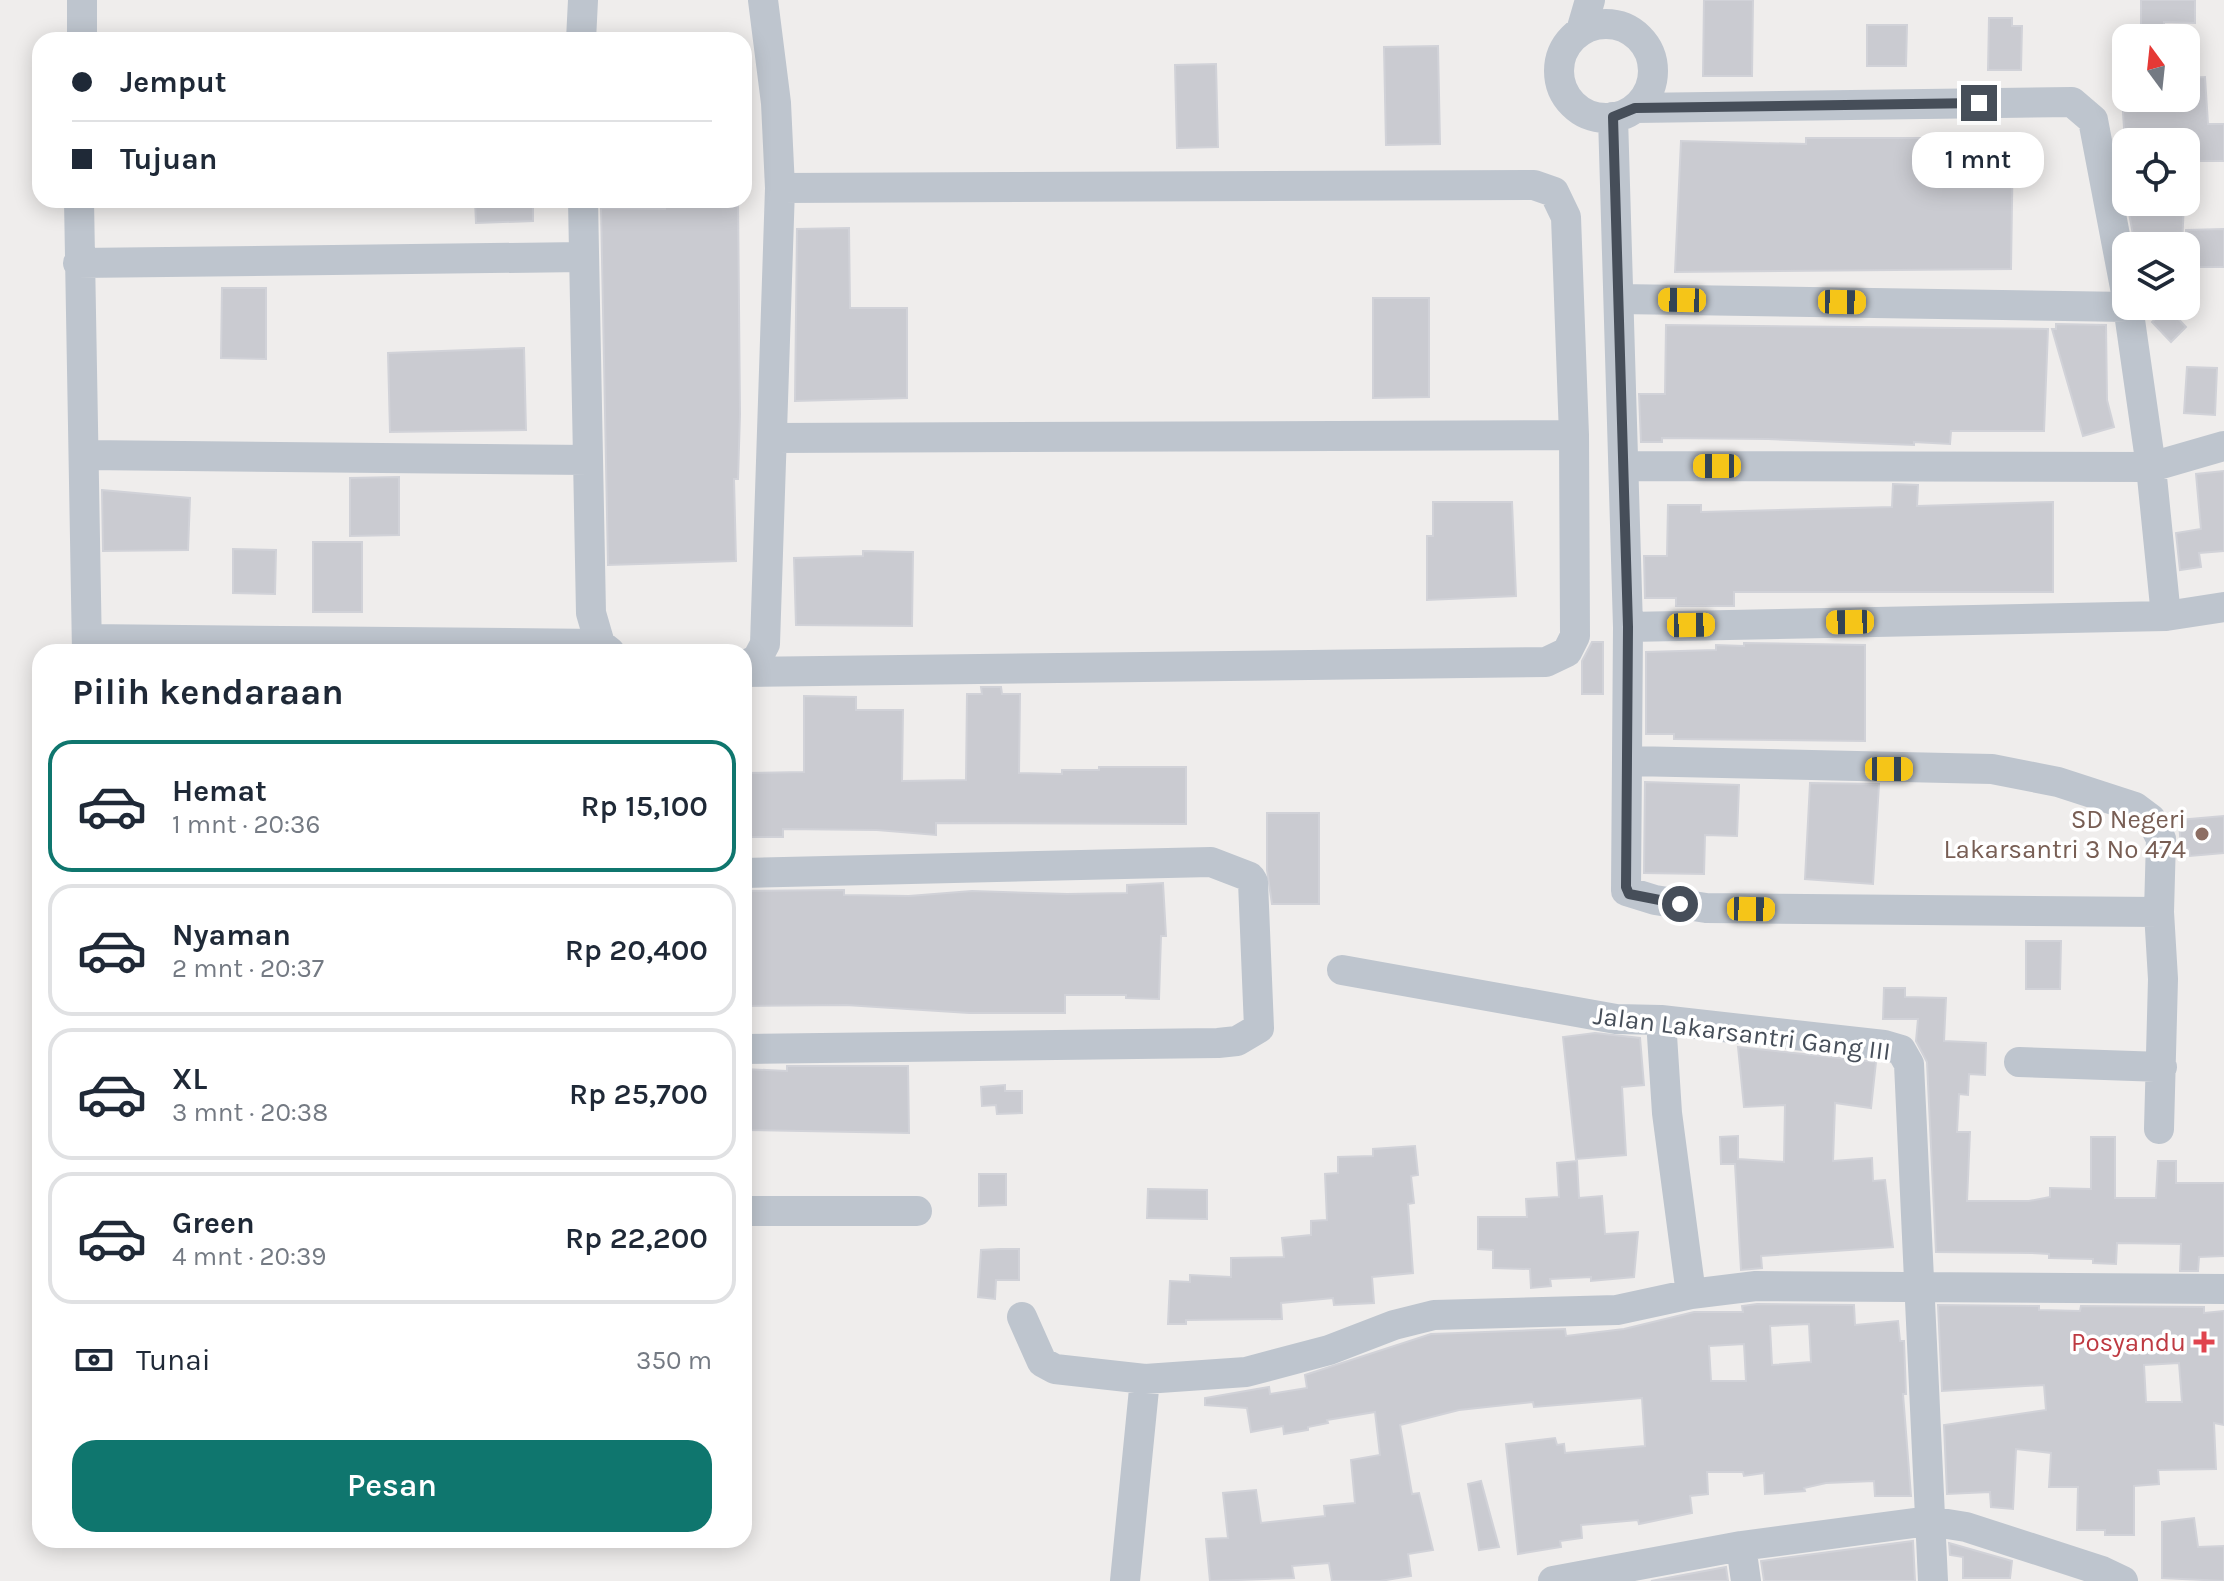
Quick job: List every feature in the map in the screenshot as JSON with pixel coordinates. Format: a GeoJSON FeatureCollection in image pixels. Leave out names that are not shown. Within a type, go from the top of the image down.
{"type":"FeatureCollection","features":[{"type":"Feature","properties":{"kind":"street"},"geometry":{"type":"LineString","coordinates":[[82,0],[82,32]]}},
{"type":"Feature","properties":{"kind":"street"},"geometry":{"type":"LineString","coordinates":[[581,32],[583,0]]}},
{"type":"Feature","properties":{"kind":"street"},"geometry":{"type":"LineString","coordinates":[[752,663],[765,644],[780,188],[776,103],[763,0]]}},
{"type":"Feature","properties":{"kind":"street"},"geometry":{"type":"LineString","coordinates":[[1581,31],[1590,0]]}},
{"type":"Feature","properties":{"kind":"street"},"geometry":{"type":"LineString","coordinates":[[2114,232],[2093,120],[2072,102],[1624,112],[1589,115],[1576,107],[1560,83],[1562,53],[1581,31],[1604,12],[1639,37],[1651,58],[1652,81],[1624,112],[1619,299],[1628,627],[1630,761],[1626,887],[1629,894],[1706,908],[2159,912]]}},
{"type":"Feature","properties":{"kind":"street"},"geometry":{"type":"LineString","coordinates":[[752,669],[1546,662],[1567,652],[1575,636],[1574,435],[1566,217],[1554,192],[1534,185],[780,188]]}},
{"type":"Feature","properties":{"kind":"street"},"geometry":{"type":"LineString","coordinates":[[79,208],[87,644]]}},
{"type":"Feature","properties":{"kind":"street"},"geometry":{"type":"LineString","coordinates":[[583,208],[591,613],[603,644]]}},
{"type":"Feature","properties":{"kind":"street"},"geometry":{"type":"LineString","coordinates":[[78,263],[583,257]]}},
{"type":"Feature","properties":{"kind":"street"},"geometry":{"type":"LineString","coordinates":[[1619,299],[2112,306]]}},
{"type":"Feature","properties":{"kind":"street"},"geometry":{"type":"LineString","coordinates":[[2130,320],[2151,467],[2166,616]]}},
{"type":"Feature","properties":{"kind":"street"},"geometry":{"type":"LineString","coordinates":[[773,438],[1574,435]]}},
{"type":"Feature","properties":{"kind":"street"},"geometry":{"type":"LineString","coordinates":[[1624,466],[2151,467],[2224,446]]}},
{"type":"Feature","properties":{"kind":"street"},"geometry":{"type":"LineString","coordinates":[[85,455],[588,460]]}},
{"type":"Feature","properties":{"kind":"street"},"geometry":{"type":"LineString","coordinates":[[1628,627],[2166,616],[2224,607]]}},
{"type":"Feature","properties":{"kind":"street"},"geometry":{"type":"LineString","coordinates":[[1630,761],[1992,769],[2058,782],[2135,807],[2151,819],[2161,839],[2162,1067],[2159,1129]]}},
{"type":"Feature","properties":{"kind":"street"},"geometry":{"type":"LineString","coordinates":[[752,873],[1211,862],[1253,882],[1259,1028],[1237,1041],[1218,1043],[752,1049]]}},
{"type":"Feature","properties":{"kind":"street","name":"Jalan Lakarsantri Gang III"},"geometry":{"type":"LineString","coordinates":[[1342,970],[1616,1019],[1661,1020],[1884,1045],[1901,1050],[1909,1064],[1917,1289],[1933,1581]]}},
{"type":"Feature","properties":{"kind":"street"},"geometry":{"type":"LineString","coordinates":[[1661,1020],[1667,1113],[1691,1294]]}},
{"type":"Feature","properties":{"kind":"street"},"geometry":{"type":"LineString","coordinates":[[2019,1062],[2162,1067]]}},
{"type":"Feature","properties":{"kind":"street"},"geometry":{"type":"LineString","coordinates":[[752,1211],[917,1211]]}},
{"type":"Feature","properties":{"kind":"street"},"geometry":{"type":"LineString","coordinates":[[1022,1317],[1042,1362],[1055,1369],[1145,1379],[1246,1372],[1329,1350],[1394,1325],[1434,1315],[1617,1310],[1691,1294],[1813,1284],[1917,1289],[2224,1289]]}},
{"type":"Feature","properties":{"kind":"street"},"geometry":{"type":"LineString","coordinates":[[1125,1581],[1145,1379]]}},
{"type":"Feature","properties":{"kind":"street"},"geometry":{"type":"LineString","coordinates":[[1553,1581],[1741,1546],[1929,1521],[1966,1527],[2102,1571],[2123,1581]]}},
{"type":"Feature","properties":{"kind":"street"},"geometry":{"type":"LineString","coordinates":[[1741,1546],[1746,1581]]}},
{"type":"Feature","properties":{"kind":"building"},"geometry":{"type":"Polygon","coordinates":[[[1704,0],[1753,0],[1752,76],[1703,76],[1704,0]]]}},
{"type":"Feature","properties":{"kind":"building"},"geometry":{"type":"Polygon","coordinates":[[[2141,0],[2195,0],[2195,23],[2141,24],[2141,0]]]}},
{"type":"Feature","properties":{"kind":"building"},"geometry":{"type":"Polygon","coordinates":[[[1989,18],[2012,18],[2012,26],[2022,26],[2021,70],[1988,70],[1989,18]]]}},
{"type":"Feature","properties":{"kind":"building"},"geometry":{"type":"Polygon","coordinates":[[[1867,25],[1907,25],[1906,66],[1867,66],[1867,25]]]}},
{"type":"Feature","properties":{"kind":"building"},"geometry":{"type":"Polygon","coordinates":[[[1438,46],[1440,144],[1386,145],[1384,47],[1438,46]]]}},
{"type":"Feature","properties":{"kind":"building"},"geometry":{"type":"Polygon","coordinates":[[[1216,64],[1218,147],[1177,148],[1175,65],[1216,64]]]}},
{"type":"Feature","properties":{"kind":"building"},"geometry":{"type":"Polygon","coordinates":[[[2200,77],[2205,77],[2208,124],[2224,124],[2224,161],[2200,161],[2200,128],[2124,128],[2123,112],[2200,112],[2200,77]]]}},
{"type":"Feature","properties":{"kind":"building"},"geometry":{"type":"Polygon","coordinates":[[[1806,138],[2013,138],[2011,269],[1675,272],[1681,141],[1806,144],[1806,138]]]}},
{"type":"Feature","properties":{"kind":"building"},"geometry":{"type":"Polygon","coordinates":[[[475,208],[533,208],[533,221],[476,223],[475,208]]]}},
{"type":"Feature","properties":{"kind":"building"},"geometry":{"type":"Polygon","coordinates":[[[601,208],[738,208],[740,414],[738,479],[734,479],[736,561],[608,565],[601,208]]]}},
{"type":"Feature","properties":{"kind":"building"},"geometry":{"type":"Polygon","coordinates":[[[2130,216],[2183,216],[2183,232],[2132,232],[2130,216]]]}},
{"type":"Feature","properties":{"kind":"building"},"geometry":{"type":"Polygon","coordinates":[[[849,228],[850,308],[907,308],[907,398],[795,401],[797,229],[849,228]]]}},
{"type":"Feature","properties":{"kind":"building"},"geometry":{"type":"Polygon","coordinates":[[[2224,229],[2224,267],[2200,267],[2200,232],[2186,230],[2224,229]]]}},
{"type":"Feature","properties":{"kind":"building"},"geometry":{"type":"Polygon","coordinates":[[[222,288],[266,288],[266,359],[221,358],[222,288]]]}},
{"type":"Feature","properties":{"kind":"building"},"geometry":{"type":"Polygon","coordinates":[[[1373,298],[1429,298],[1429,397],[1373,398],[1373,298]]]}},
{"type":"Feature","properties":{"kind":"building"},"geometry":{"type":"Polygon","coordinates":[[[2179,320],[2186,327],[2171,342],[2152,322],[2179,320]]]}},
{"type":"Feature","properties":{"kind":"building"},"geometry":{"type":"Polygon","coordinates":[[[2056,324],[2106,325],[2107,400],[2114,427],[2083,436],[2052,329],[2056,329],[2056,324]]]}},
{"type":"Feature","properties":{"kind":"building"},"geometry":{"type":"Polygon","coordinates":[[[1666,325],[2048,329],[2044,431],[1951,431],[1950,444],[1914,442],[1914,445],[1768,439],[1662,438],[1662,442],[1641,442],[1639,394],[1665,394],[1666,325]]]}},
{"type":"Feature","properties":{"kind":"building"},"geometry":{"type":"Polygon","coordinates":[[[524,348],[526,430],[390,432],[388,353],[524,348]]]}},
{"type":"Feature","properties":{"kind":"building"},"geometry":{"type":"Polygon","coordinates":[[[2187,367],[2217,368],[2215,415],[2184,413],[2187,367]]]}},
{"type":"Feature","properties":{"kind":"building"},"geometry":{"type":"Polygon","coordinates":[[[2224,471],[2224,551],[2199,553],[2201,567],[2180,570],[2176,533],[2201,529],[2196,474],[2224,471]]]}},
{"type":"Feature","properties":{"kind":"building"},"geometry":{"type":"Polygon","coordinates":[[[399,477],[399,535],[350,536],[350,478],[399,477]]]}},
{"type":"Feature","properties":{"kind":"building"},"geometry":{"type":"Polygon","coordinates":[[[1893,484],[1918,485],[1917,506],[2053,502],[2053,592],[1734,592],[1734,606],[1676,606],[1676,598],[1645,598],[1644,556],[1667,556],[1668,505],[1701,505],[1701,512],[1892,507],[1893,484]]]}},
{"type":"Feature","properties":{"kind":"building"},"geometry":{"type":"Polygon","coordinates":[[[102,490],[190,498],[188,550],[103,551],[102,490]]]}},
{"type":"Feature","properties":{"kind":"building"},"geometry":{"type":"Polygon","coordinates":[[[1433,502],[1512,502],[1516,596],[1427,600],[1427,536],[1433,536],[1433,502]]]}},
{"type":"Feature","properties":{"kind":"building"},"geometry":{"type":"Polygon","coordinates":[[[313,542],[362,542],[362,612],[313,612],[313,542]]]}},
{"type":"Feature","properties":{"kind":"building"},"geometry":{"type":"Polygon","coordinates":[[[233,549],[276,550],[275,594],[233,593],[233,549]]]}},
{"type":"Feature","properties":{"kind":"building"},"geometry":{"type":"Polygon","coordinates":[[[863,551],[913,552],[912,626],[796,625],[794,558],[863,556],[863,551]]]}},
{"type":"Feature","properties":{"kind":"building"},"geometry":{"type":"Polygon","coordinates":[[[1592,642],[1603,642],[1603,694],[1582,694],[1582,661],[1592,642]]]}},
{"type":"Feature","properties":{"kind":"building"},"geometry":{"type":"Polygon","coordinates":[[[1744,643],[1865,645],[1865,741],[1674,739],[1674,734],[1646,734],[1646,652],[1716,650],[1716,645],[1744,646],[1744,643]]]}},
{"type":"Feature","properties":{"kind":"building"},"geometry":{"type":"Polygon","coordinates":[[[981,687],[1001,687],[1002,694],[1020,694],[1019,773],[1062,774],[1062,770],[1099,770],[1099,767],[1186,767],[1186,824],[936,823],[936,835],[877,830],[783,829],[783,837],[752,837],[752,773],[804,772],[804,696],[856,697],[856,710],[903,710],[902,781],[966,780],[967,694],[982,694],[981,687]]]}},
{"type":"Feature","properties":{"kind":"building"},"geometry":{"type":"Polygon","coordinates":[[[1645,782],[1739,785],[1737,836],[1705,835],[1704,874],[1644,873],[1645,782]]]}},
{"type":"Feature","properties":{"kind":"building"},"geometry":{"type":"Polygon","coordinates":[[[1810,783],[1879,784],[1873,884],[1805,879],[1810,783]]]}},
{"type":"Feature","properties":{"kind":"building"},"geometry":{"type":"Polygon","coordinates":[[[1267,813],[1319,813],[1319,904],[1272,904],[1267,870],[1267,813]]]}},
{"type":"Feature","properties":{"kind":"building","name":"SD Negeri Lakarsantri 3 No 474"},"geometry":{"type":"Polygon","coordinates":[[[2224,816],[2224,853],[2190,856],[2189,849],[2181,850],[2179,820],[2224,816]]]}},
{"type":"Feature","properties":{"kind":"building"},"geometry":{"type":"Polygon","coordinates":[[[1163,883],[1166,936],[1161,936],[1159,999],[1126,998],[1126,995],[1065,995],[1065,1013],[969,1013],[846,1005],[752,1006],[752,891],[844,890],[844,895],[909,896],[972,891],[1067,894],[1127,893],[1127,885],[1163,883]]]}},
{"type":"Feature","properties":{"kind":"building"},"geometry":{"type":"Polygon","coordinates":[[[2026,941],[2061,941],[2060,989],[2026,989],[2026,941]]]}},
{"type":"Feature","properties":{"kind":"building"},"geometry":{"type":"Polygon","coordinates":[[[1884,988],[1905,988],[1905,997],[1946,998],[1944,1041],[1986,1043],[1985,1075],[1969,1074],[1968,1095],[1959,1094],[1957,1132],[1970,1132],[1967,1201],[2029,1201],[2050,1197],[2050,1188],[2091,1189],[2091,1137],[2115,1137],[2115,1198],[2156,1198],[2158,1161],[2176,1161],[2176,1183],[2224,1183],[2224,1256],[2199,1257],[2198,1271],[2180,1271],[2181,1244],[2117,1243],[2116,1264],[2093,1263],[2093,1259],[2049,1258],[2049,1254],[1936,1252],[1927,1062],[1916,1041],[1918,1019],[1883,1019],[1884,988]]]}},
{"type":"Feature","properties":{"kind":"building"},"geometry":{"type":"Polygon","coordinates":[[[1595,1033],[1640,1038],[1644,1085],[1622,1087],[1626,1155],[1576,1159],[1563,1037],[1595,1033]]]}},
{"type":"Feature","properties":{"kind":"building"},"geometry":{"type":"Polygon","coordinates":[[[1738,1047],[1876,1062],[1871,1108],[1835,1103],[1833,1161],[1872,1158],[1873,1181],[1885,1180],[1893,1247],[1761,1256],[1762,1268],[1741,1270],[1735,1164],[1721,1164],[1720,1137],[1738,1136],[1738,1159],[1784,1162],[1785,1105],[1744,1107],[1738,1047]]]}},
{"type":"Feature","properties":{"kind":"building"},"geometry":{"type":"Polygon","coordinates":[[[787,1066],[908,1066],[909,1133],[752,1130],[752,1069],[787,1071],[787,1066]]]}},
{"type":"Feature","properties":{"kind":"building"},"geometry":{"type":"Polygon","coordinates":[[[1005,1085],[1005,1091],[1022,1091],[1022,1113],[997,1114],[996,1105],[982,1106],[981,1087],[1005,1085]]]}},
{"type":"Feature","properties":{"kind":"building"},"geometry":{"type":"Polygon","coordinates":[[[1415,1146],[1418,1175],[1411,1176],[1414,1203],[1408,1204],[1413,1273],[1372,1277],[1374,1303],[1334,1305],[1333,1298],[1281,1303],[1282,1319],[1186,1320],[1186,1324],[1168,1324],[1170,1281],[1190,1282],[1190,1275],[1231,1277],[1231,1258],[1284,1257],[1282,1238],[1311,1235],[1311,1221],[1327,1220],[1325,1174],[1338,1173],[1338,1157],[1373,1156],[1373,1149],[1415,1146]]]}},
{"type":"Feature","properties":{"kind":"building"},"geometry":{"type":"Polygon","coordinates":[[[1577,1161],[1579,1198],[1602,1196],[1605,1234],[1638,1232],[1634,1277],[1591,1281],[1591,1277],[1550,1279],[1551,1286],[1531,1288],[1530,1269],[1493,1268],[1493,1250],[1478,1249],[1478,1217],[1527,1217],[1526,1199],[1559,1197],[1557,1163],[1577,1161]]]}},
{"type":"Feature","properties":{"kind":"building"},"geometry":{"type":"Polygon","coordinates":[[[979,1174],[1006,1174],[1006,1205],[979,1206],[979,1174]]]}},
{"type":"Feature","properties":{"kind":"building"},"geometry":{"type":"Polygon","coordinates":[[[1148,1189],[1207,1190],[1207,1219],[1147,1218],[1148,1189]]]}},
{"type":"Feature","properties":{"kind":"building"},"geometry":{"type":"Polygon","coordinates":[[[1019,1249],[1019,1280],[996,1280],[995,1299],[978,1297],[981,1250],[1019,1249]]]}},
{"type":"Feature","properties":{"kind":"building"},"geometry":{"type":"Polygon","coordinates":[[[1854,1305],[1855,1325],[1898,1321],[1900,1341],[1904,1341],[1906,1394],[1903,1394],[1911,1496],[1875,1496],[1874,1481],[1826,1483],[1804,1488],[1805,1491],[1765,1494],[1764,1473],[1744,1476],[1743,1472],[1707,1472],[1708,1494],[1690,1496],[1692,1513],[1639,1524],[1638,1520],[1581,1525],[1582,1538],[1560,1541],[1561,1547],[1518,1554],[1506,1444],[1555,1438],[1557,1445],[1564,1444],[1565,1453],[1645,1446],[1642,1398],[1534,1407],[1533,1402],[1459,1410],[1400,1425],[1412,1494],[1419,1493],[1433,1550],[1408,1554],[1411,1576],[1380,1581],[1332,1581],[1329,1563],[1292,1566],[1294,1578],[1210,1581],[1206,1539],[1228,1538],[1223,1493],[1256,1490],[1261,1523],[1325,1516],[1324,1506],[1355,1503],[1351,1460],[1380,1455],[1375,1412],[1327,1420],[1328,1423],[1308,1427],[1308,1430],[1284,1434],[1283,1426],[1251,1432],[1247,1408],[1205,1405],[1205,1398],[1269,1387],[1270,1394],[1307,1388],[1305,1375],[1431,1334],[1565,1329],[1566,1336],[1624,1329],[1694,1312],[1743,1312],[1742,1306],[1854,1305]],[[1809,1324],[1770,1326],[1772,1365],[1811,1362],[1809,1324]],[[1744,1344],[1709,1346],[1711,1381],[1746,1381],[1744,1344]]]}},
{"type":"Feature","properties":{"kind":"building"},"geometry":{"type":"Polygon","coordinates":[[[1938,1305],[2039,1306],[2039,1310],[2080,1311],[2081,1306],[2204,1307],[2204,1313],[2224,1311],[2224,1425],[2214,1423],[2216,1469],[2158,1470],[2159,1484],[2134,1486],[2134,1535],[2105,1535],[2105,1530],[2077,1530],[2078,1487],[2049,1487],[2051,1453],[2016,1449],[2013,1509],[1991,1507],[1990,1492],[1947,1494],[1944,1425],[2046,1410],[2044,1385],[1942,1391],[1938,1305]],[[2179,1363],[2144,1365],[2146,1402],[2182,1402],[2179,1363]]]}},
{"type":"Feature","properties":{"kind":"building"},"geometry":{"type":"Polygon","coordinates":[[[1481,1481],[1499,1547],[1479,1550],[1468,1484],[1481,1481]]]}},
{"type":"Feature","properties":{"kind":"building"},"geometry":{"type":"Polygon","coordinates":[[[2194,1518],[2198,1547],[2224,1546],[2224,1581],[2162,1578],[2162,1522],[2194,1518]]]}},
{"type":"Feature","properties":{"kind":"building"},"geometry":{"type":"Polygon","coordinates":[[[1913,1541],[1915,1581],[1764,1581],[1761,1561],[1913,1541]]]}},
{"type":"Feature","properties":{"kind":"building"},"geometry":{"type":"Polygon","coordinates":[[[1949,1543],[2012,1561],[2010,1578],[1963,1578],[1963,1557],[1950,1555],[1949,1543]]]}},
{"type":"Feature","properties":{"kind":"building"},"geometry":{"type":"Polygon","coordinates":[[[1726,1567],[1728,1581],[1651,1581],[1726,1567]]]}},
{"type":"Feature","properties":{"kind":"place","name":"SD Negeri Lakarsantri 3 No 474"},"geometry":{"type":"Point","coordinates":[2202,834]}},
{"type":"Feature","properties":{"kind":"place","name":"Posyandu"},"geometry":{"type":"Point","coordinates":[2204,1342]}},
{"type":"Feature","properties":{"kind":"route"},"geometry":{"type":"LineString","coordinates":[[1680,904],[1626,891],[1630,761],[1628,627],[1613,117],[1635,108],[1979,103]]}}]}
